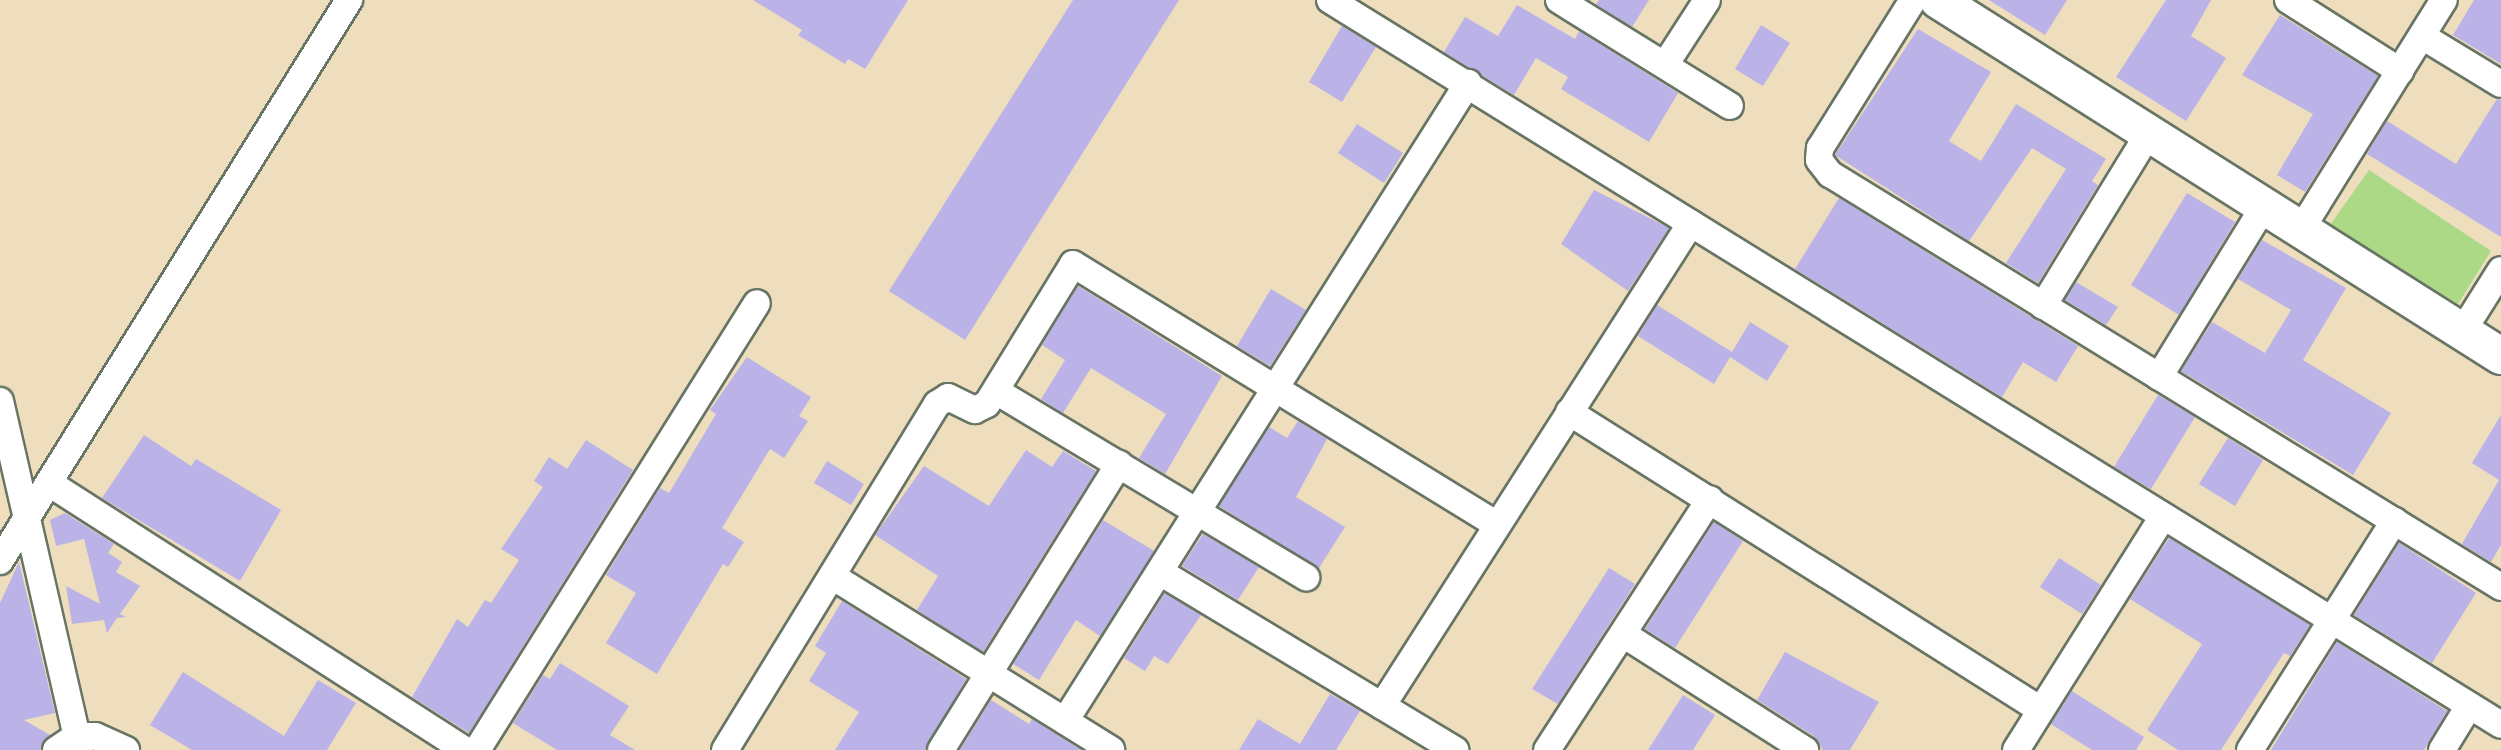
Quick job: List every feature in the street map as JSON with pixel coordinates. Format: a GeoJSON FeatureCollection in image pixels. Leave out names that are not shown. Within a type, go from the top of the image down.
{"type":"FeatureCollection","features":[{"type":"Feature","properties":{"kind":"street"},"geometry":{"type":"LineString","coordinates":[[0,561],[349,0]]}},
{"type":"Feature","properties":{"kind":"street"},"geometry":{"type":"LineString","coordinates":[[1330,0],[2501,725]]}},
{"type":"Feature","properties":{"kind":"street"},"geometry":{"type":"LineString","coordinates":[[1559,0],[1730,106]]}},
{"type":"Feature","properties":{"kind":"street"},"geometry":{"type":"LineString","coordinates":[[1665,65],[1707,0]]}},
{"type":"Feature","properties":{"kind":"street"},"geometry":{"type":"LineString","coordinates":[[1913,0],[1820,148],[1819,160],[1830,174],[2501,587]]}},
{"type":"Feature","properties":{"kind":"street"},"geometry":{"type":"LineString","coordinates":[[1938,0],[2147,136],[2501,356]]}},
{"type":"Feature","properties":{"kind":"street"},"geometry":{"type":"LineString","coordinates":[[2288,0],[2400,71]]}},
{"type":"Feature","properties":{"kind":"street"},"geometry":{"type":"LineString","coordinates":[[2300,231],[2444,0]]}},
{"type":"Feature","properties":{"kind":"street"},"geometry":{"type":"LineString","coordinates":[[2422,36],[2501,84]]}},
{"type":"Feature","properties":{"kind":"street"},"geometry":{"type":"LineString","coordinates":[[1065,721],[1468,83]]}},
{"type":"Feature","properties":{"kind":"street"},"geometry":{"type":"LineString","coordinates":[[2043,306],[2147,136]]}},
{"type":"Feature","properties":{"kind":"street"},"geometry":{"type":"LineString","coordinates":[[2159,377],[2263,208]]}},
{"type":"Feature","properties":{"kind":"street"},"geometry":{"type":"LineString","coordinates":[[1382,706],[1691,223]]}},
{"type":"Feature","properties":{"kind":"street"},"geometry":{"type":"LineString","coordinates":[[725,750],[941,399],[954,399],[975,410],[983,409],[1068,268],[1077,264],[1273,389],[1497,525]]}},
{"type":"Feature","properties":{"kind":"street"},"geometry":{"type":"LineString","coordinates":[[2462,332],[2501,270]]}},
{"type":"Feature","properties":{"kind":"street"},"geometry":{"type":"LineString","coordinates":[[477,750],[757,303]]}},
{"type":"Feature","properties":{"kind":"street"},"geometry":{"type":"LineString","coordinates":[[996,391],[1306,577]]}},
{"type":"Feature","properties":{"kind":"street"},"geometry":{"type":"LineString","coordinates":[[0,401],[27,517],[71,745],[95,736],[126,750]]}},
{"type":"Feature","properties":{"kind":"street"},"geometry":{"type":"LineString","coordinates":[[1569,412],[2041,710]]}},
{"type":"Feature","properties":{"kind":"street"},"geometry":{"type":"LineString","coordinates":[[941,750],[1119,464]]}},
{"type":"Feature","properties":{"kind":"street"},"geometry":{"type":"LineString","coordinates":[[49,483],[465,750]]}},
{"type":"Feature","properties":{"kind":"street"},"geometry":{"type":"LineString","coordinates":[[1547,750],[1710,499]]}},
{"type":"Feature","properties":{"kind":"street"},"geometry":{"type":"LineString","coordinates":[[2016,750],[2163,517]]}},
{"type":"Feature","properties":{"kind":"street"},"geometry":{"type":"LineString","coordinates":[[2250,750],[2394,521]]}},
{"type":"Feature","properties":{"kind":"street"},"geometry":{"type":"LineString","coordinates":[[1160,572],[1455,750]]}},
{"type":"Feature","properties":{"kind":"street"},"geometry":{"type":"LineString","coordinates":[[832,576],[1111,750]]}},
{"type":"Feature","properties":{"kind":"street"},"geometry":{"type":"LineString","coordinates":[[1623,634],[1805,750]]}},
{"type":"Feature","properties":{"kind":"street"},"geometry":{"type":"LineString","coordinates":[[2442,750],[2469,706]]}},
{"type":"Feature","properties":{"kind":"green space"},"geometry":{"type":"Polygon","coordinates":[[[2369,170],[2491,251],[2458,304],[2330,225],[2369,170]]]}},
{"type":"Feature","properties":{"kind":"building"},"geometry":{"type":"Polygon","coordinates":[[[753,0],[908,0],[865,69],[848,59],[845,64],[798,35],[802,30],[753,0]]]}},
{"type":"Feature","properties":{"kind":"building"},"geometry":{"type":"Polygon","coordinates":[[[1073,0],[1179,0],[965,340],[889,291],[1073,0]]]}},
{"type":"Feature","properties":{"kind":"building"},"geometry":{"type":"Polygon","coordinates":[[[1599,0],[1649,0],[1632,27],[1596,4],[1599,0]]]}},
{"type":"Feature","properties":{"kind":"building"},"geometry":{"type":"Polygon","coordinates":[[[1989,0],[2067,0],[2045,35],[1989,0]]]}},
{"type":"Feature","properties":{"kind":"building"},"geometry":{"type":"Polygon","coordinates":[[[2166,0],[2211,0],[2191,36],[2226,58],[2186,121],[2116,77],[2166,0]]]}},
{"type":"Feature","properties":{"kind":"building"},"geometry":{"type":"Polygon","coordinates":[[[2474,0],[2501,0],[2501,64],[2453,35],[2474,0]]]}},
{"type":"Feature","properties":{"kind":"building"},"geometry":{"type":"Polygon","coordinates":[[[1517,5],[1575,39],[1579,31],[1678,93],[1649,142],[1561,89],[1568,77],[1536,58],[1514,95],[1444,52],[1465,17],[1498,36],[1517,5]]]}},
{"type":"Feature","properties":{"kind":"building"},"geometry":{"type":"Polygon","coordinates":[[[2280,15],[2378,76],[2305,192],[2277,175],[2313,114],[2242,75],[2280,15]]]}},
{"type":"Feature","properties":{"kind":"building"},"geometry":{"type":"Polygon","coordinates":[[[1761,25],[1790,43],[1763,86],[1735,69],[1761,25]]]}},
{"type":"Feature","properties":{"kind":"building"},"geometry":{"type":"Polygon","coordinates":[[[1342,26],[1376,47],[1342,102],[1309,82],[1342,26]]]}},
{"type":"Feature","properties":{"kind":"building"},"geometry":{"type":"Polygon","coordinates":[[[1918,29],[1991,72],[1949,141],[1981,161],[2016,104],[2106,159],[2092,181],[2098,185],[2038,283],[2006,263],[2066,169],[2032,148],[1969,241],[1835,155],[1918,29]]]}},
{"type":"Feature","properties":{"kind":"building"},"geometry":{"type":"Polygon","coordinates":[[[2497,99],[2501,100],[2501,237],[2367,154],[2387,121],[2456,164],[2497,99]]]}},
{"type":"Feature","properties":{"kind":"building"},"geometry":{"type":"Polygon","coordinates":[[[1357,124],[1403,153],[1384,183],[1338,153],[1357,124]]]}},
{"type":"Feature","properties":{"kind":"building"},"geometry":{"type":"Polygon","coordinates":[[[1594,190],[1669,228],[1628,291],[1561,244],[1594,190]]]}},
{"type":"Feature","properties":{"kind":"building"},"geometry":{"type":"Polygon","coordinates":[[[2187,193],[2235,222],[2179,315],[2131,285],[2187,193]]]}},
{"type":"Feature","properties":{"kind":"building"},"geometry":{"type":"Polygon","coordinates":[[[1839,198],[2078,346],[2056,382],[2023,362],[2002,397],[1795,269],[1839,198]]]}},
{"type":"Feature","properties":{"kind":"building"},"geometry":{"type":"Polygon","coordinates":[[[2262,240],[2346,288],[2303,360],[2391,413],[2353,475],[2181,371],[2212,322],[2265,353],[2291,310],[2238,279],[2262,240]]]}},
{"type":"Feature","properties":{"kind":"building"},"geometry":{"type":"Polygon","coordinates":[[[2076,282],[2118,307],[2106,325],[2065,300],[2076,282]]]}},
{"type":"Feature","properties":{"kind":"building"},"geometry":{"type":"Polygon","coordinates":[[[1078,286],[1222,376],[1165,474],[1139,458],[1166,414],[1091,368],[1063,413],[1041,399],[1065,360],[1042,345],[1078,286]]]}},
{"type":"Feature","properties":{"kind":"building"},"geometry":{"type":"Polygon","coordinates":[[[1271,289],[1306,310],[1270,366],[1237,346],[1271,289]]]}},
{"type":"Feature","properties":{"kind":"building"},"geometry":{"type":"Polygon","coordinates":[[[1657,305],[1732,352],[1750,322],[1789,346],[1767,381],[1730,357],[1714,384],[1638,336],[1657,305]]]}},
{"type":"Feature","properties":{"kind":"building"},"geometry":{"type":"Polygon","coordinates":[[[747,357],[811,397],[799,416],[808,421],[784,458],[770,449],[722,528],[744,542],[728,567],[723,564],[657,674],[606,643],[636,593],[606,575],[660,488],[669,493],[716,414],[710,410],[747,357]]]}},
{"type":"Feature","properties":{"kind":"building"},"geometry":{"type":"Polygon","coordinates":[[[2158,395],[2195,417],[2151,489],[2114,467],[2158,395]]]}},
{"type":"Feature","properties":{"kind":"building"},"geometry":{"type":"Polygon","coordinates":[[[2501,415],[2501,545],[2491,562],[2462,544],[2499,480],[2472,463],[2501,415]]]}},
{"type":"Feature","properties":{"kind":"building"},"geometry":{"type":"Polygon","coordinates":[[[1298,421],[1327,439],[1296,497],[1345,527],[1319,568],[1219,506],[1269,427],[1287,438],[1298,421]]]}},
{"type":"Feature","properties":{"kind":"building"},"geometry":{"type":"Polygon","coordinates":[[[144,435],[191,466],[196,459],[281,510],[240,581],[102,498],[144,435]]]}},
{"type":"Feature","properties":{"kind":"building"},"geometry":{"type":"Polygon","coordinates":[[[2228,438],[2263,460],[2235,506],[2199,484],[2228,438]]]}},
{"type":"Feature","properties":{"kind":"building"},"geometry":{"type":"Polygon","coordinates":[[[586,440],[633,470],[469,733],[412,697],[457,619],[468,627],[485,600],[491,603],[519,560],[501,549],[543,487],[534,481],[549,457],[567,469],[586,440]]]}},
{"type":"Feature","properties":{"kind":"building"},"geometry":{"type":"Polygon","coordinates":[[[1026,450],[1052,467],[1063,451],[1096,471],[983,652],[917,610],[938,576],[875,535],[924,466],[989,506],[1026,450]]]}},
{"type":"Feature","properties":{"kind":"building"},"geometry":{"type":"Polygon","coordinates":[[[827,461],[864,484],[851,505],[814,483],[827,461]]]}},
{"type":"Feature","properties":{"kind":"building"},"geometry":{"type":"Polygon","coordinates":[[[65,513],[114,544],[108,553],[122,562],[116,572],[140,586],[120,614],[126,617],[117,618],[107,633],[104,620],[72,624],[66,586],[100,604],[84,539],[56,546],[50,520],[65,513]]]}},
{"type":"Feature","properties":{"kind":"building"},"geometry":{"type":"Polygon","coordinates":[[[1103,520],[1154,551],[1100,636],[1076,620],[1039,680],[1013,664],[1103,520]]]}},
{"type":"Feature","properties":{"kind":"building"},"geometry":{"type":"Polygon","coordinates":[[[1714,522],[1743,541],[1675,648],[1645,629],[1714,522]]]}},
{"type":"Feature","properties":{"kind":"building"},"geometry":{"type":"Polygon","coordinates":[[[1203,534],[1259,567],[1238,600],[1182,566],[1203,534]]]}},
{"type":"Feature","properties":{"kind":"building"},"geometry":{"type":"Polygon","coordinates":[[[2169,538],[2310,625],[2290,656],[2284,653],[2221,750],[2178,750],[2147,730],[2202,644],[2130,599],[2169,538]]]}},
{"type":"Feature","properties":{"kind":"building"},"geometry":{"type":"Polygon","coordinates":[[[2399,543],[2476,593],[2432,663],[2354,615],[2399,543]]]}},
{"type":"Feature","properties":{"kind":"building"},"geometry":{"type":"Polygon","coordinates":[[[2059,558],[2101,585],[2082,614],[2040,587],[2059,558]]]}},
{"type":"Feature","properties":{"kind":"building"},"geometry":{"type":"Polygon","coordinates":[[[19,562],[55,713],[24,720],[50,735],[40,750],[0,750],[0,603],[19,562]]]}},
{"type":"Feature","properties":{"kind":"building"},"geometry":{"type":"Polygon","coordinates":[[[1609,568],[1635,584],[1558,704],[1532,689],[1609,568]]]}},
{"type":"Feature","properties":{"kind":"building"},"geometry":{"type":"Polygon","coordinates":[[[1165,593],[1201,615],[1168,664],[1154,656],[1145,671],[1124,658],[1165,593]]]}},
{"type":"Feature","properties":{"kind":"building"},"geometry":{"type":"Polygon","coordinates":[[[842,601],[966,679],[925,750],[835,750],[859,712],[809,681],[826,653],[815,646],[842,601]]]}},
{"type":"Feature","properties":{"kind":"building"},"geometry":{"type":"Polygon","coordinates":[[[2337,642],[2447,711],[2424,750],[2271,750],[2337,642]]]}},
{"type":"Feature","properties":{"kind":"building"},"geometry":{"type":"Polygon","coordinates":[[[1785,652],[1879,702],[1850,750],[1823,750],[1814,736],[1757,700],[1785,652]]]}},
{"type":"Feature","properties":{"kind":"building"},"geometry":{"type":"Polygon","coordinates":[[[560,663],[629,706],[610,735],[635,750],[557,750],[513,723],[543,675],[550,679],[560,663]]]}},
{"type":"Feature","properties":{"kind":"building"},"geometry":{"type":"Polygon","coordinates":[[[183,672],[284,736],[318,680],[356,703],[327,750],[192,750],[150,725],[183,672]]]}},
{"type":"Feature","properties":{"kind":"building"},"geometry":{"type":"Polygon","coordinates":[[[2072,691],[2144,737],[2136,750],[2092,750],[2051,724],[2072,691]]]}},
{"type":"Feature","properties":{"kind":"building"},"geometry":{"type":"Polygon","coordinates":[[[1330,694],[1360,711],[1336,750],[1239,750],[1258,719],[1300,744],[1330,694]]]}},
{"type":"Feature","properties":{"kind":"building"},"geometry":{"type":"Polygon","coordinates":[[[1683,695],[1715,715],[1693,750],[1648,750],[1683,695]]]}},
{"type":"Feature","properties":{"kind":"building"},"geometry":{"type":"Polygon","coordinates":[[[991,700],[1029,724],[1032,719],[1081,750],[960,750],[991,700]]]}}]}
